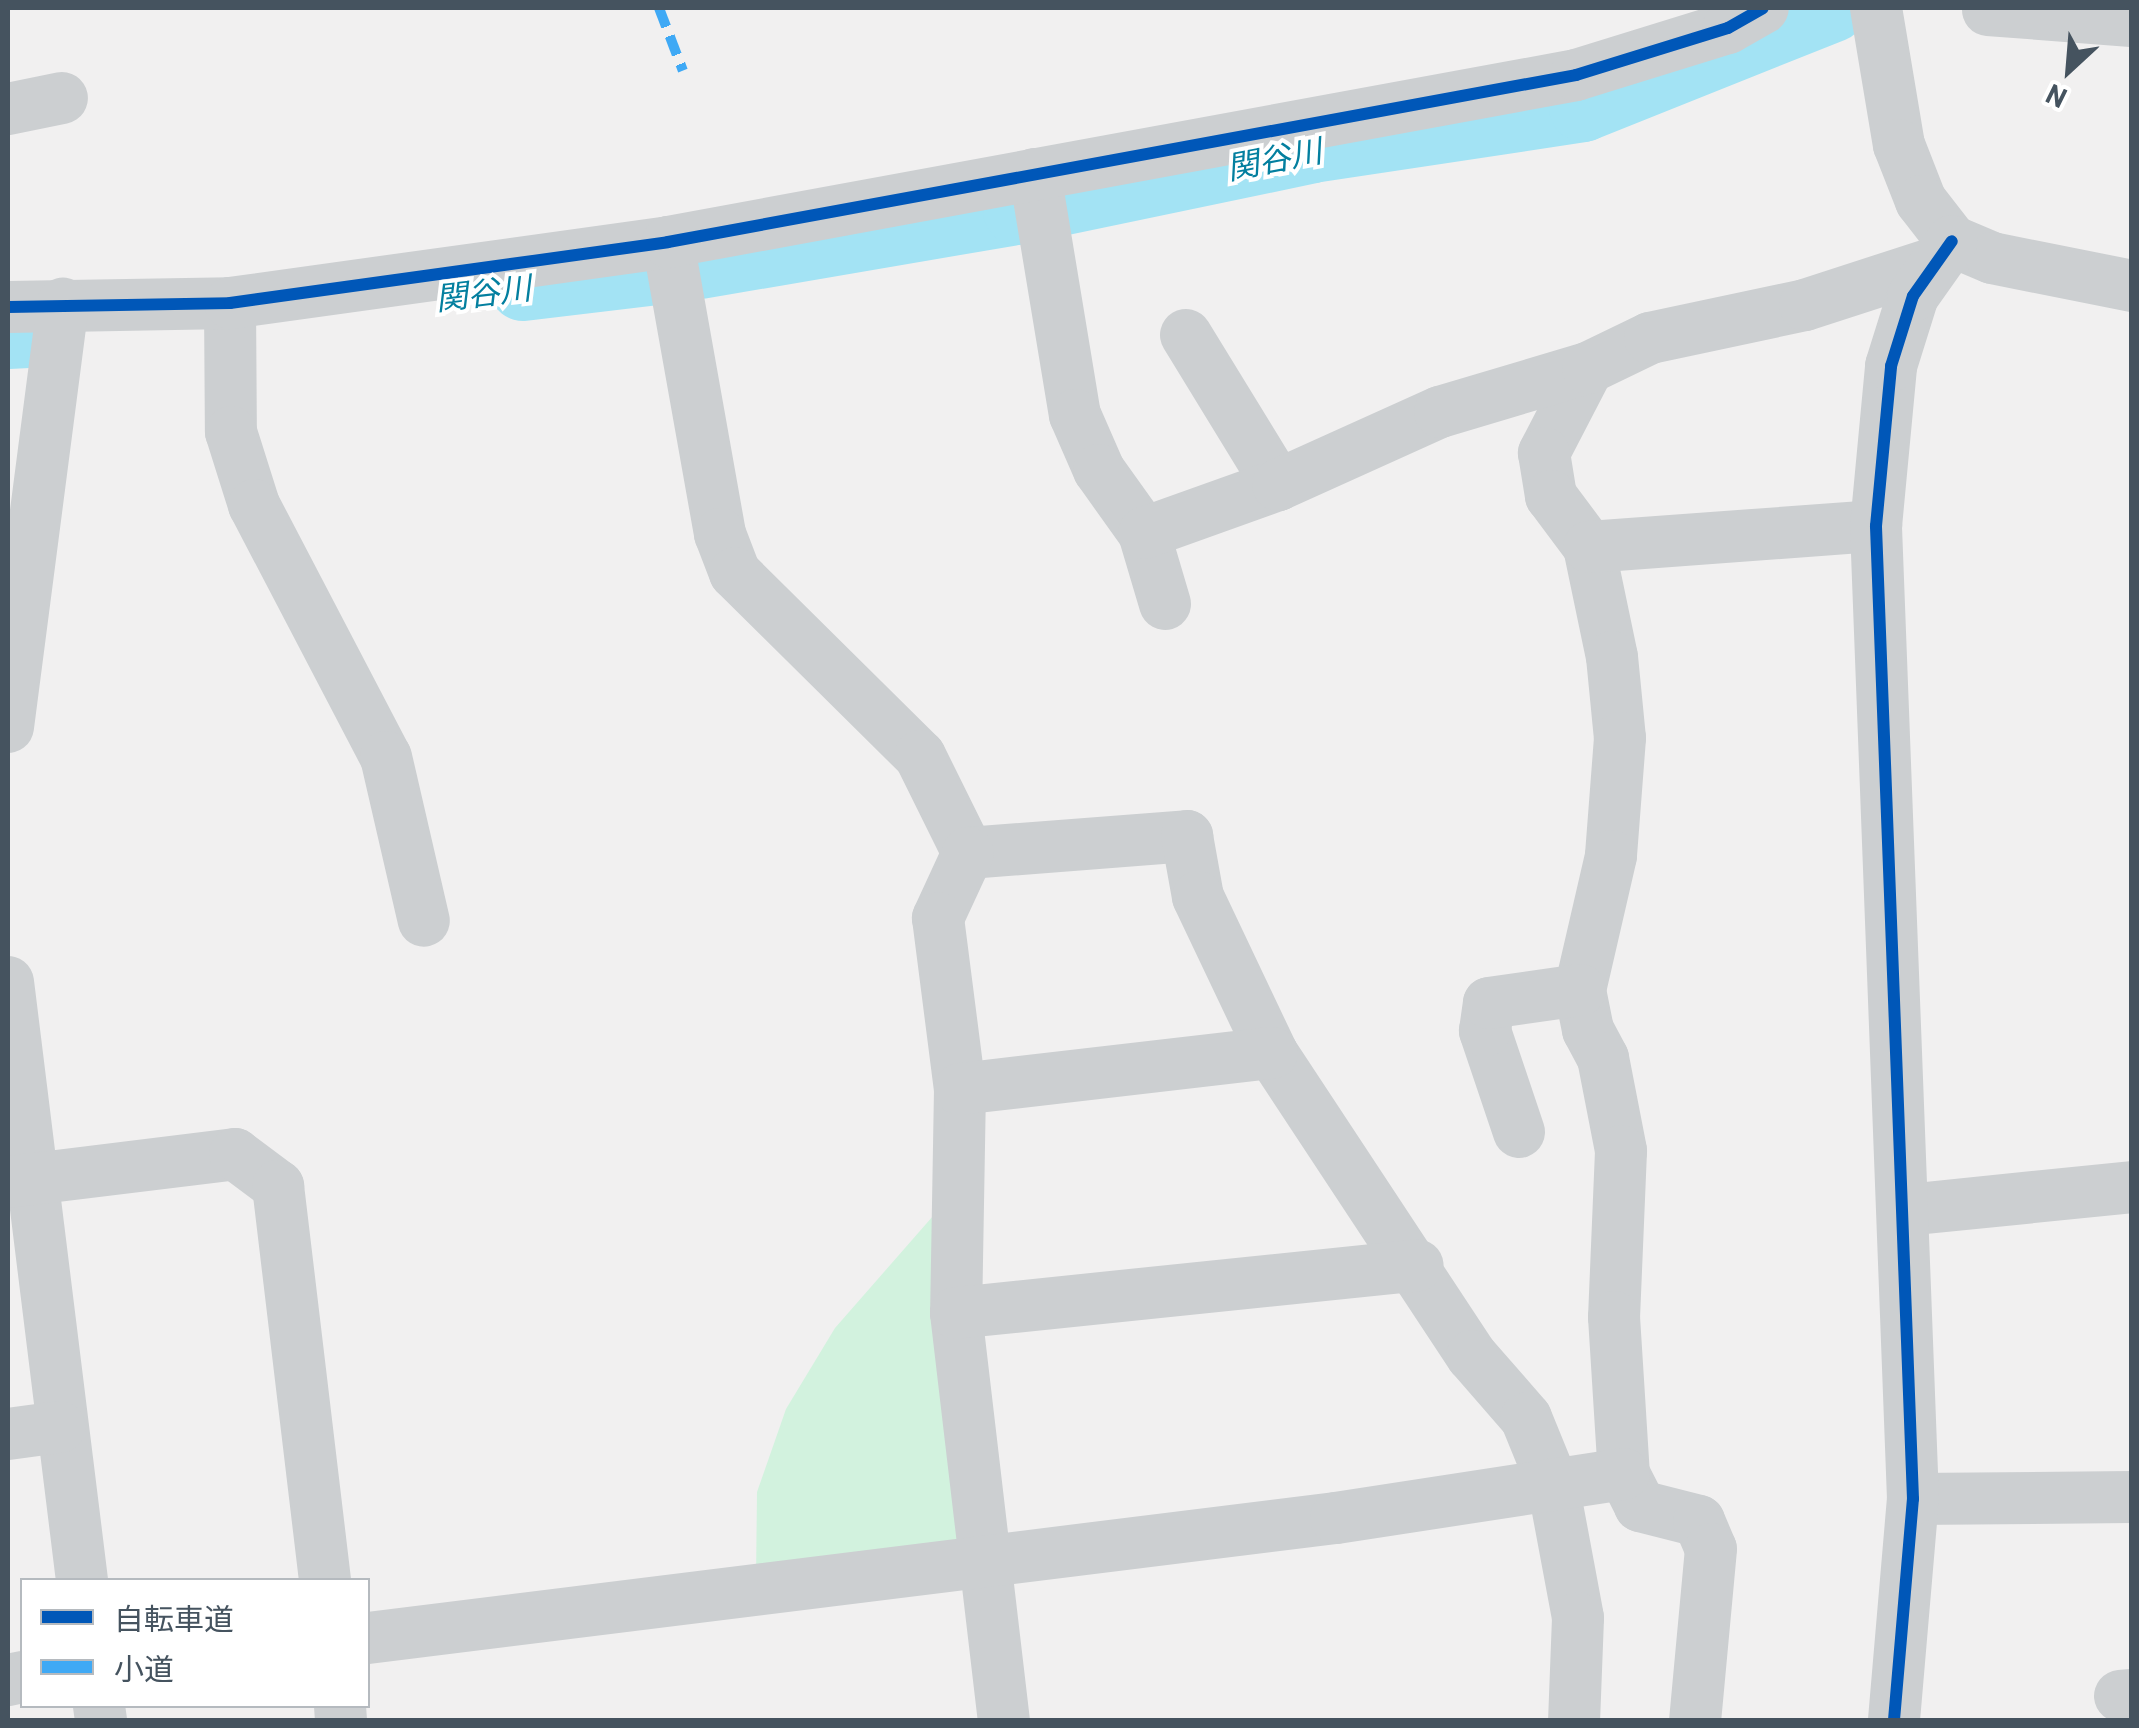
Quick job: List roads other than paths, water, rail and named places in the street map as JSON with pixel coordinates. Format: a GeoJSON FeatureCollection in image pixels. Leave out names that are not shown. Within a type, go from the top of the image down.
{"type":"FeatureCollection","features":[{"type":"Feature","properties":{"kind":"street"},"geometry":{"type":"LineString","coordinates":[[8,307],[230,303],[668,242],[1040,197],[1576,76],[1728,28],[1764,8]]}},
{"type":"Feature","properties":{"kind":"street"},"geometry":{"type":"LineString","coordinates":[[1876,8],[1898,146],[1941,253],[1891,366],[1876,526],[1906,1210],[1913,1498],[1894,1720]]}},
{"type":"Feature","properties":{"kind":"street"},"geometry":{"type":"LineString","coordinates":[[1988,10],[2132,22]]}},
{"type":"Feature","properties":{"kind":"street"},"geometry":{"type":"LineString","coordinates":[[8,109],[62,98]]}},
{"type":"Feature","properties":{"kind":"street"},"geometry":{"type":"LineString","coordinates":[[1040,197],[1074,416],[1098,470],[1144,533],[1165,604]]}},
{"type":"Feature","properties":{"kind":"street"},"geometry":{"type":"LineString","coordinates":[[668,242],[720,534],[735,573],[920,756],[968,853]]}},
{"type":"Feature","properties":{"kind":"street"},"geometry":{"type":"LineString","coordinates":[[1144,533],[1278,485],[1440,412],[1588,368],[1650,338],[1805,305],[1941,253],[2132,286]]}},
{"type":"Feature","properties":{"kind":"street"},"geometry":{"type":"LineString","coordinates":[[230,303],[232,432],[254,505],[386,757],[424,921]]}},
{"type":"Feature","properties":{"kind":"street"},"geometry":{"type":"LineString","coordinates":[[8,726],[63,304]]}},
{"type":"Feature","properties":{"kind":"street"},"geometry":{"type":"LineString","coordinates":[[1186,335],[1278,485]]}},
{"type":"Feature","properties":{"kind":"street"},"geometry":{"type":"LineString","coordinates":[[1588,368],[1544,454],[1551,496],[1590,547],[1612,657],[1620,738],[1611,856],[1580,990],[1588,1030],[1603,1058],[1621,1151],[1614,1317],[1624,1474],[1640,1506],[1699,1521],[1711,1549],[1695,1720]]}},
{"type":"Feature","properties":{"kind":"street"},"geometry":{"type":"LineString","coordinates":[[1590,547],[1876,526]]}},
{"type":"Feature","properties":{"kind":"street"},"geometry":{"type":"LineString","coordinates":[[968,853],[1187,836],[1198,897],[1272,1053],[1418,1266],[1472,1356],[1526,1418],[1553,1484],[1578,1618],[1574,1720]]}},
{"type":"Feature","properties":{"kind":"street"},"geometry":{"type":"LineString","coordinates":[[968,853],[938,918],[960,1089],[956,1313],[1004,1720]]}},
{"type":"Feature","properties":{"kind":"street"},"geometry":{"type":"LineString","coordinates":[[8,982],[19,1181],[82,1578]]}},
{"type":"Feature","properties":{"kind":"street"},"geometry":{"type":"LineString","coordinates":[[1519,1132],[1486,1031],[1490,1003],[1580,990]]}},
{"type":"Feature","properties":{"kind":"street"},"geometry":{"type":"LineString","coordinates":[[960,1089],[1272,1053]]}},
{"type":"Feature","properties":{"kind":"street"},"geometry":{"type":"LineString","coordinates":[[19,1181],[235,1154],[278,1186],[325,1578]]}},
{"type":"Feature","properties":{"kind":"street"},"geometry":{"type":"LineString","coordinates":[[1906,1210],[2132,1187]]}},
{"type":"Feature","properties":{"kind":"street"},"geometry":{"type":"LineString","coordinates":[[956,1313],[1418,1266]]}},
{"type":"Feature","properties":{"kind":"street"},"geometry":{"type":"LineString","coordinates":[[8,1434],[60,1428]]}},
{"type":"Feature","properties":{"kind":"street"},"geometry":{"type":"LineString","coordinates":[[370,1638],[984,1564],[1624,1474]]}},
{"type":"Feature","properties":{"kind":"street"},"geometry":{"type":"LineString","coordinates":[[1913,1498],[2132,1497]]}},
{"type":"Feature","properties":{"kind":"waterway","name":"関谷川"},"geometry":{"type":"LineString","coordinates":[[700,265],[1017,211],[1313,149],[1583,108],[1833,8]]}},
{"type":"Feature","properties":{"kind":"waterway","name":"関谷川"},"geometry":{"type":"LineString","coordinates":[[523,287],[657,271]]}},
{"type":"Feature","properties":{"kind":"waterway","name":"関谷川"},"geometry":{"type":"LineString","coordinates":[[8,335],[28,334]]}}]}
